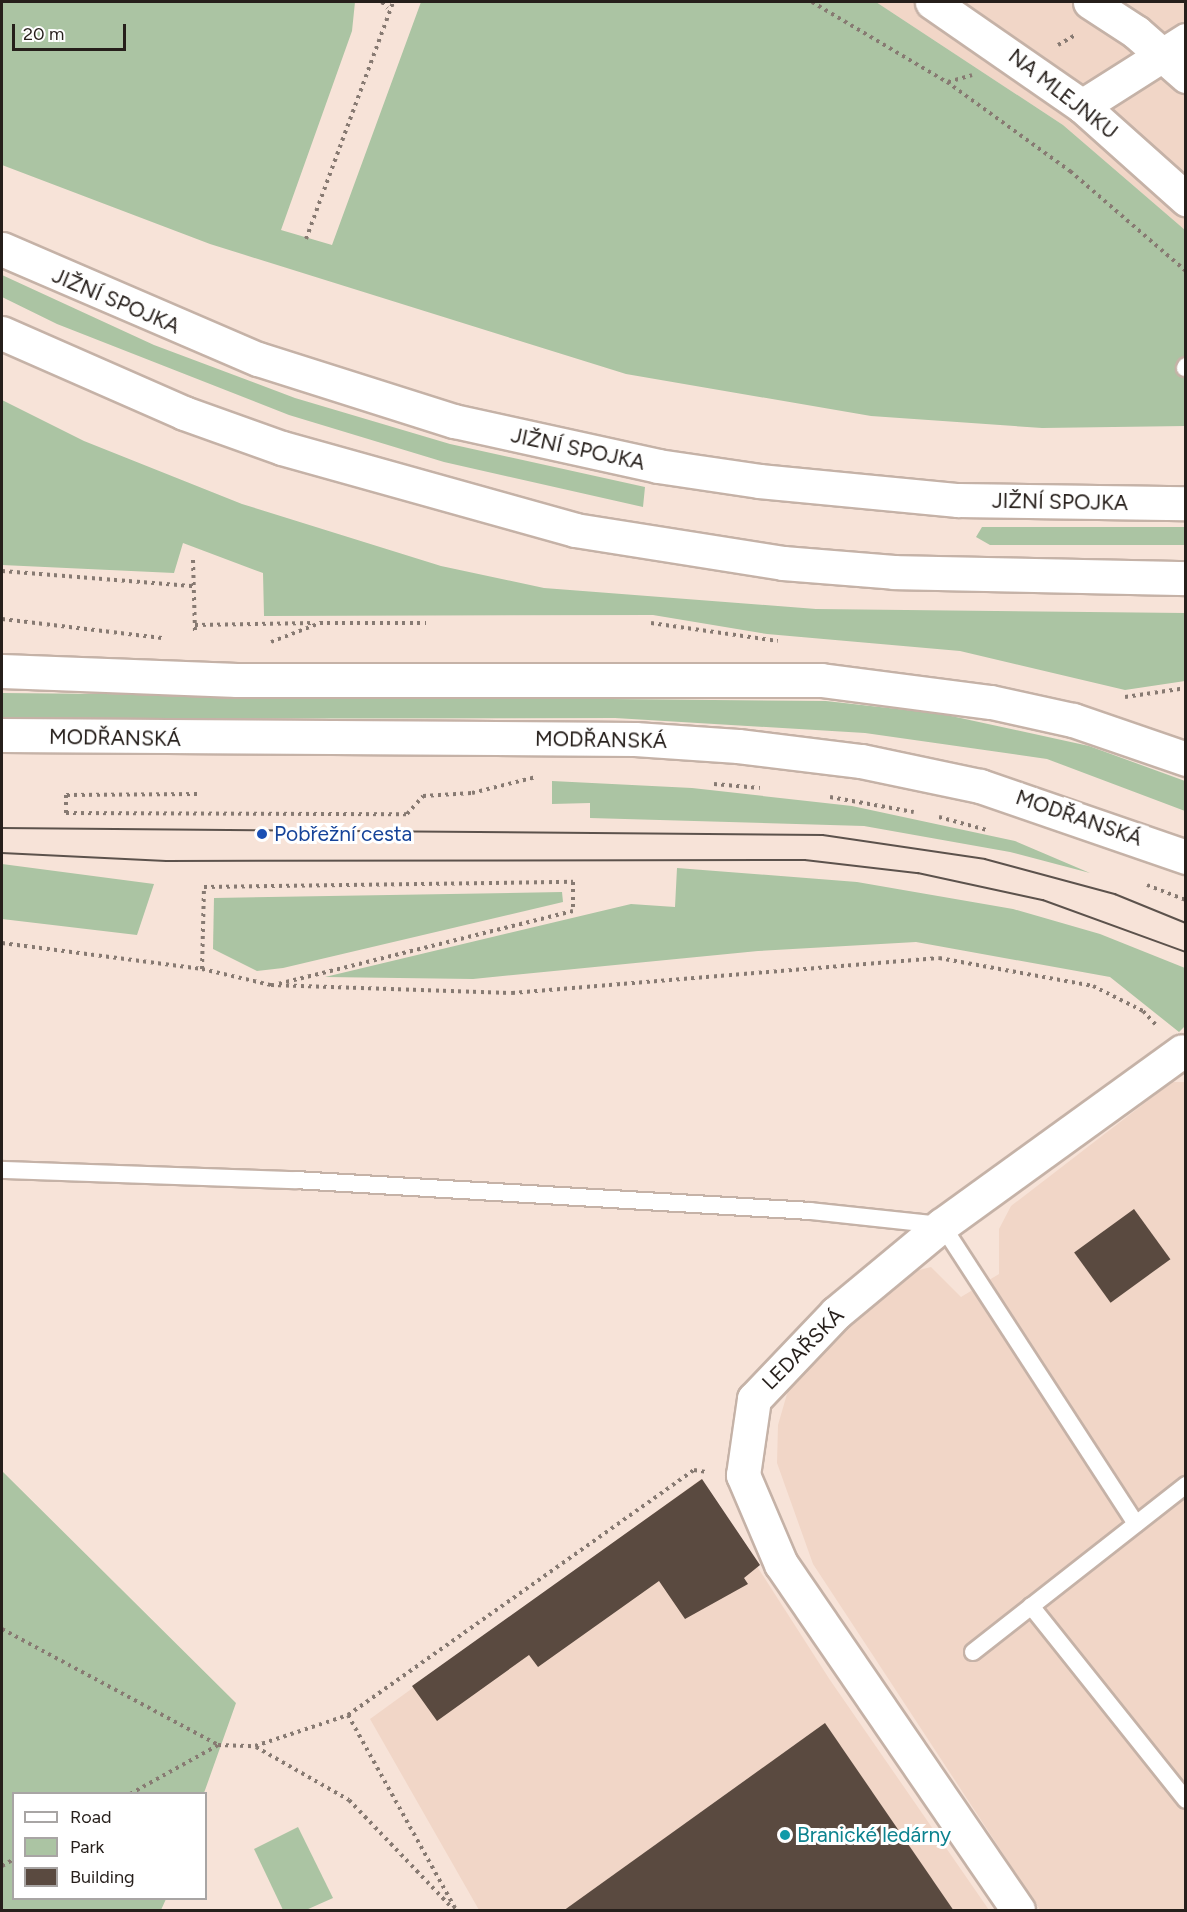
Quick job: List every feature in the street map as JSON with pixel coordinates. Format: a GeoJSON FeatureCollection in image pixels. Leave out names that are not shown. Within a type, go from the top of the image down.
{"type":"FeatureCollection","features":[{"type":"Feature","properties":{"kind":"main road","name":"NA MLEJNKU"},"geometry":{"type":"LineString","coordinates":[[932,2],[1082,106],[1185,199]]}},
{"type":"Feature","properties":{"kind":"main road"},"geometry":{"type":"LineString","coordinates":[[1090,2],[1173,46],[1185,76]]}},
{"type":"Feature","properties":{"kind":"main road"},"geometry":{"type":"LineString","coordinates":[[1082,106],[1173,46]]}},
{"type":"Feature","properties":{"kind":"main road","name":"JIŽNÍ SPOJKA"},"geometry":{"type":"LineString","coordinates":[[2,249],[258,359],[454,421],[658,466],[770,483],[958,500],[1185,502]]}},
{"type":"Feature","properties":{"kind":"main road"},"geometry":{"type":"LineString","coordinates":[[2,333],[173,408],[282,448],[575,530],[749,558],[894,572],[1185,578]]}},
{"type":"Feature","properties":{"kind":"main road"},"geometry":{"type":"LineString","coordinates":[[2,671],[237,680],[821,680],[991,702],[1073,720],[1185,759]]}},
{"type":"Feature","properties":{"kind":"main road","name":"MODŘANSKÁ"},"geometry":{"type":"LineString","coordinates":[[2,735],[634,739],[738,746],[861,761],[980,786],[1185,857]]}},
{"type":"Feature","properties":{"kind":"main road","name":"LEDAŘSKÁ"},"geometry":{"type":"LineString","coordinates":[[743,1475],[754,1399],[836,1313],[942,1225],[1184,1053]]}},
{"type":"Feature","properties":{"kind":"main road"},"geometry":{"type":"LineString","coordinates":[[743,1475],[781,1564],[1018,1911]]}},
{"type":"Feature","properties":{"kind":"lane"},"geometry":{"type":"LineString","coordinates":[[2,1170],[307,1181],[810,1211],[942,1225],[1136,1524]]}},
{"type":"Feature","properties":{"kind":"lane"},"geometry":{"type":"LineString","coordinates":[[973,1652],[1136,1524],[1183,1493]]}},
{"type":"Feature","properties":{"kind":"lane"},"geometry":{"type":"LineString","coordinates":[[1031,1606],[1185,1800]]}},
{"type":"Feature","properties":{"kind":"path"},"geometry":{"type":"LineString","coordinates":[[382,2],[387,8]]}},
{"type":"Feature","properties":{"kind":"path"},"geometry":{"type":"LineString","coordinates":[[306,239],[387,8],[393,2]]}},
{"type":"Feature","properties":{"kind":"path"},"geometry":{"type":"LineString","coordinates":[[812,2],[947,82],[1070,171],[1185,272]]}},
{"type":"Feature","properties":{"kind":"path"},"geometry":{"type":"LineString","coordinates":[[193,560],[195,631]]}},
{"type":"Feature","properties":{"kind":"path"},"geometry":{"type":"LineString","coordinates":[[2,571],[194,586]]}},
{"type":"Feature","properties":{"kind":"path"},"geometry":{"type":"LineString","coordinates":[[2,619],[165,638]]}},
{"type":"Feature","properties":{"kind":"path"},"geometry":{"type":"LineString","coordinates":[[261,642],[320,623]]}},
{"type":"Feature","properties":{"kind":"path"},"geometry":{"type":"LineString","coordinates":[[195,625],[426,623]]}},
{"type":"Feature","properties":{"kind":"path"},"geometry":{"type":"LineString","coordinates":[[196,794],[66,795],[66,813],[407,814],[423,796],[472,793],[550,773]]}},
{"type":"Feature","properties":{"kind":"path"},"geometry":{"type":"LineString","coordinates":[[704,783],[770,789]]}},
{"type":"Feature","properties":{"kind":"path"},"geometry":{"type":"LineString","coordinates":[[824,796],[924,814]]}},
{"type":"Feature","properties":{"kind":"path"},"geometry":{"type":"LineString","coordinates":[[936,817],[991,831]]}},
{"type":"Feature","properties":{"kind":"path"},"geometry":{"type":"LineString","coordinates":[[202,969],[204,887],[573,882],[573,911],[272,985]]}},
{"type":"Feature","properties":{"kind":"path"},"geometry":{"type":"LineString","coordinates":[[1143,884],[1185,900]]}},
{"type":"Feature","properties":{"kind":"path"},"geometry":{"type":"LineString","coordinates":[[2,943],[202,969],[272,985],[512,993],[939,958],[1093,986],[1143,1011],[1184,1053]]}},
{"type":"Feature","properties":{"kind":"path"},"geometry":{"type":"LineString","coordinates":[[2,1629],[218,1745],[255,1746],[348,1714],[694,1470],[743,1475]]}},
{"type":"Feature","properties":{"kind":"path"},"geometry":{"type":"LineString","coordinates":[[348,1714],[455,1911]]}},
{"type":"Feature","properties":{"kind":"path"},"geometry":{"type":"LineString","coordinates":[[134,1792],[218,1745]]}},
{"type":"Feature","properties":{"kind":"path"},"geometry":{"type":"LineString","coordinates":[[255,1746],[349,1800],[455,1911]]}},
{"type":"Feature","properties":{"kind":"shaded area"},"geometry":{"type":"Polygon","coordinates":[[[876,2],[1185,2],[1185,230],[1063,125],[876,2]]]}},
{"type":"Feature","properties":{"kind":"shaded area"},"geometry":{"type":"Polygon","coordinates":[[[1172,1082],[1185,1082],[1185,1910],[1040,1910],[813,1564],[777,1463],[778,1425],[789,1387],[839,1324],[911,1272],[931,1267],[961,1297],[999,1274],[999,1229],[1011,1206],[1172,1082]]]}},
{"type":"Feature","properties":{"kind":"shaded area"},"geometry":{"type":"Polygon","coordinates":[[[701,1479],[830,1680],[989,1910],[479,1910],[370,1719],[701,1479]]]}},
{"type":"Feature","properties":{"kind":"green space"},"geometry":{"type":"Polygon","coordinates":[[[2,2],[355,2],[352,31],[281,230],[332,245],[421,2],[876,2],[1063,125],[1185,230],[1185,426],[1042,428],[871,416],[626,374],[210,244],[2,165],[2,2]]]}},
{"type":"Feature","properties":{"kind":"green space"},"geometry":{"type":"Polygon","coordinates":[[[2,275],[154,345],[295,398],[450,444],[645,487],[643,507],[444,462],[289,415],[57,324],[2,297],[2,275]]]}},
{"type":"Feature","properties":{"kind":"green space"},"geometry":{"type":"Polygon","coordinates":[[[2,400],[84,441],[242,504],[441,566],[544,588],[816,609],[1185,613],[1185,681],[1125,690],[960,651],[767,634],[653,615],[264,616],[263,573],[183,543],[174,573],[2,565],[2,400]]]}},
{"type":"Feature","properties":{"kind":"green space"},"geometry":{"type":"Polygon","coordinates":[[[982,527],[1185,527],[1185,545],[990,545],[976,537],[982,527]]]}},
{"type":"Feature","properties":{"kind":"green space"},"geometry":{"type":"Polygon","coordinates":[[[2,693],[826,701],[942,714],[1089,746],[1185,781],[1185,811],[1047,759],[865,733],[615,718],[2,719],[2,693]]]}},
{"type":"Feature","properties":{"kind":"green space"},"geometry":{"type":"Polygon","coordinates":[[[552,781],[692,788],[852,806],[1015,841],[1090,873],[1010,852],[864,826],[590,818],[590,803],[552,804],[552,781]]]}},
{"type":"Feature","properties":{"kind":"green space"},"geometry":{"type":"Polygon","coordinates":[[[2,864],[154,884],[137,935],[2,919],[2,864]]]}},
{"type":"Feature","properties":{"kind":"green space"},"geometry":{"type":"Polygon","coordinates":[[[677,868],[857,882],[1013,909],[1100,934],[1185,968],[1185,1026],[1179,1032],[1110,977],[916,942],[758,951],[473,979],[325,977],[631,904],[675,907],[677,868]]]}},
{"type":"Feature","properties":{"kind":"green space"},"geometry":{"type":"Polygon","coordinates":[[[562,892],[563,902],[283,968],[257,971],[213,949],[214,898],[562,892]]]}},
{"type":"Feature","properties":{"kind":"green space"},"geometry":{"type":"Polygon","coordinates":[[[2,1471],[236,1703],[204,1792],[12,1792],[12,1900],[166,1900],[161,1910],[2,1910],[2,1471]]]}},
{"type":"Feature","properties":{"kind":"green space"},"geometry":{"type":"Polygon","coordinates":[[[298,1827],[333,1898],[306,1910],[283,1910],[254,1849],[298,1827]]]}},
{"type":"Feature","properties":{"kind":"building"},"geometry":{"type":"Polygon","coordinates":[[[1134,1209],[1170,1259],[1111,1303],[1074,1252],[1134,1209]]]}},
{"type":"Feature","properties":{"kind":"building"},"geometry":{"type":"Polygon","coordinates":[[[702,1479],[760,1565],[744,1578],[748,1584],[685,1619],[659,1581],[538,1667],[529,1655],[437,1721],[412,1686],[702,1479]]]}},
{"type":"Feature","properties":{"kind":"building","name":"Branické ledárny"},"geometry":{"type":"Polygon","coordinates":[[[825,1723],[954,1911],[563,1911],[825,1723]]]}},
{"type":"Feature","properties":{"kind":"tram line"},"geometry":{"type":"LineString","coordinates":[[2,828],[823,835],[985,859],[1115,894],[1186,923]]}},
{"type":"Feature","properties":{"kind":"tram line"},"geometry":{"type":"LineString","coordinates":[[2,853],[166,861],[805,860],[918,873],[1043,900],[1186,952]]}},
{"type":"Feature","properties":{"kind":"place","name":"Pobřežní cesta"},"geometry":{"type":"Point","coordinates":[262,834]}},
{"type":"Feature","properties":{"kind":"place","name":"Branické ledárny"},"geometry":{"type":"Point","coordinates":[785,1835]}}]}
